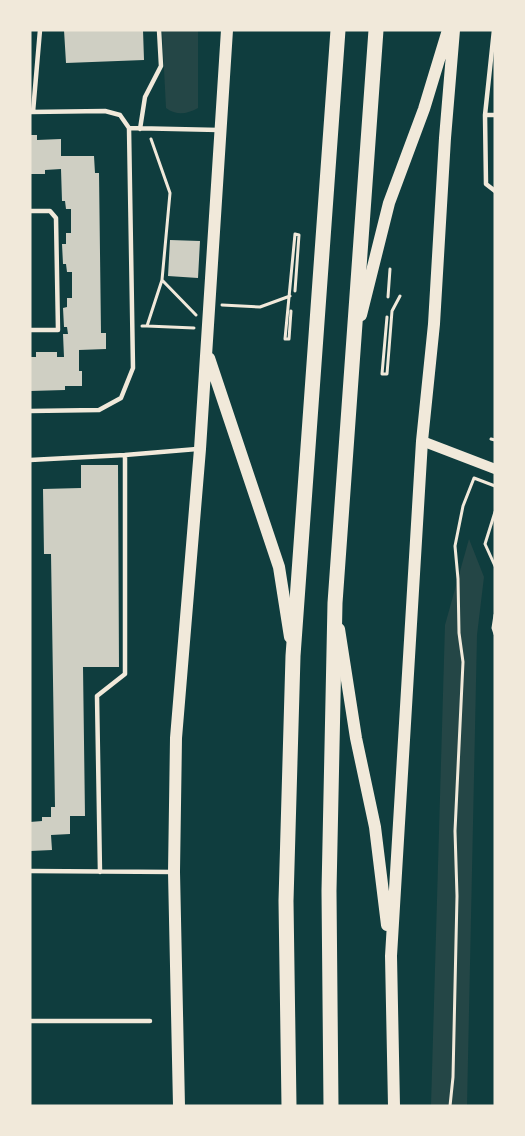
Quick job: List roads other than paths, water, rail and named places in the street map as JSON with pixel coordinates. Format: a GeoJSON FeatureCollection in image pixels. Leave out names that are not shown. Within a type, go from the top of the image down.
{"type":"FeatureCollection","features":[{"type":"Feature","properties":{"kind":"main road"},"geometry":{"type":"LineString","coordinates":[[179,1106],[174,872],[176,738],[200,449],[227,30]]}},
{"type":"Feature","properties":{"kind":"main road"},"geometry":{"type":"LineString","coordinates":[[289,1106],[286,901],[293,656],[338,30]]}},
{"type":"Feature","properties":{"kind":"main road"},"geometry":{"type":"LineString","coordinates":[[332,1106],[329,891],[335,603],[376,30]]}},
{"type":"Feature","properties":{"kind":"main road"},"geometry":{"type":"LineString","coordinates":[[355,337],[388,203],[423,109],[448,30]]}},
{"type":"Feature","properties":{"kind":"main road"},"geometry":{"type":"LineString","coordinates":[[394,1106],[391,956],[422,441],[434,324],[454,30]]}},
{"type":"Feature","properties":{"kind":"main road"},"geometry":{"type":"LineString","coordinates":[[207,351],[279,567],[293,656]]}},
{"type":"Feature","properties":{"kind":"main road"},"geometry":{"type":"LineString","coordinates":[[335,603],[356,738],[375,827],[391,956]]}},
{"type":"Feature","properties":{"kind":"street"},"geometry":{"type":"LineString","coordinates":[[422,441],[495,469]]}},
{"type":"Feature","properties":{"kind":"lane"},"geometry":{"type":"LineString","coordinates":[[30,411],[99,410],[121,398],[133,368],[129,128],[120,115],[105,111],[32,112],[40,30]]}},
{"type":"Feature","properties":{"kind":"lane"},"geometry":{"type":"LineString","coordinates":[[140,129],[145,97],[161,66],[159,30]]}},
{"type":"Feature","properties":{"kind":"lane"},"geometry":{"type":"LineString","coordinates":[[494,30],[485,115],[486,184],[495,191]]}},
{"type":"Feature","properties":{"kind":"lane"},"geometry":{"type":"LineString","coordinates":[[485,115],[495,115]]}},
{"type":"Feature","properties":{"kind":"lane"},"geometry":{"type":"LineString","coordinates":[[129,128],[222,130]]}},
{"type":"Feature","properties":{"kind":"lane"},"geometry":{"type":"LineString","coordinates":[[30,211],[50,211],[56,218],[57,330],[30,330]]}},
{"type":"Feature","properties":{"kind":"lane"},"geometry":{"type":"LineString","coordinates":[[30,460],[200,449]]}},
{"type":"Feature","properties":{"kind":"lane"},"geometry":{"type":"LineString","coordinates":[[100,872],[97,696],[126,674],[124,455]]}},
{"type":"Feature","properties":{"kind":"lane"},"geometry":{"type":"LineString","coordinates":[[30,871],[174,872]]}},
{"type":"Feature","properties":{"kind":"lane"},"geometry":{"type":"LineString","coordinates":[[30,1021],[150,1021]]}}]}
